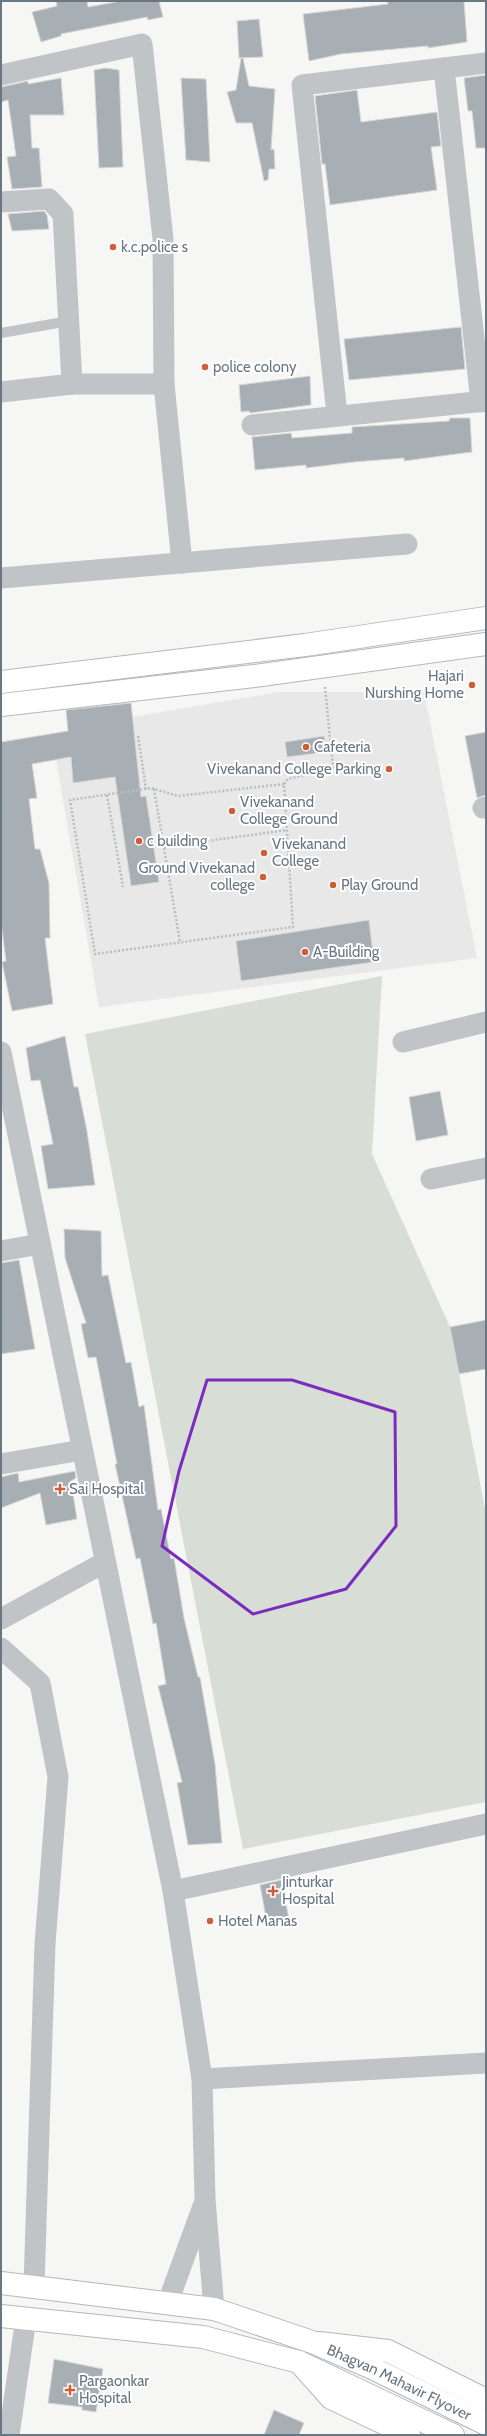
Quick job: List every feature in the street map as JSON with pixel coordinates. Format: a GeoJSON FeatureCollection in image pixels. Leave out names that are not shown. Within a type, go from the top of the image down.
{"type":"FeatureCollection","features":[{"type":"Feature","properties":{"kind":"street"},"geometry":{"type":"LineString","coordinates":[[1,75],[142,44],[163,239],[164,384],[182,563]]}},
{"type":"Feature","properties":{"kind":"street"},"geometry":{"type":"LineString","coordinates":[[337,415],[302,85],[486,63]]}},
{"type":"Feature","properties":{"kind":"street"},"geometry":{"type":"LineString","coordinates":[[252,425],[337,415],[484,401],[444,68]]}},
{"type":"Feature","properties":{"kind":"street"},"geometry":{"type":"LineString","coordinates":[[1,202],[48,199],[63,214],[72,384]]}},
{"type":"Feature","properties":{"kind":"street"},"geometry":{"type":"LineString","coordinates":[[1,392],[72,384],[164,384]]}},
{"type":"Feature","properties":{"kind":"street"},"geometry":{"type":"LineString","coordinates":[[1,578],[407,544]]}},
{"type":"Feature","properties":{"kind":"street"},"geometry":{"type":"LineString","coordinates":[[1,682],[305,645],[486,618]]}},
{"type":"Feature","properties":{"kind":"street"},"geometry":{"type":"LineString","coordinates":[[1,705],[323,667],[486,644]]}},
{"type":"Feature","properties":{"kind":"street"},"geometry":{"type":"LineString","coordinates":[[403,1042],[486,1022]]}},
{"type":"Feature","properties":{"kind":"street"},"geometry":{"type":"LineString","coordinates":[[1,1052],[173,1891],[202,2079],[205,2199],[214,2309]]}},
{"type":"Feature","properties":{"kind":"street"},"geometry":{"type":"LineString","coordinates":[[431,1179],[486,1168]]}},
{"type":"Feature","properties":{"kind":"street"},"geometry":{"type":"LineString","coordinates":[[1,1251],[40,1244]]}},
{"type":"Feature","properties":{"kind":"street"},"geometry":{"type":"LineString","coordinates":[[1,1464],[82,1450]]}},
{"type":"Feature","properties":{"kind":"street"},"geometry":{"type":"LineString","coordinates":[[1,1619],[105,1562]]}},
{"type":"Feature","properties":{"kind":"street"},"geometry":{"type":"LineString","coordinates":[[1,1648],[40,1683],[58,1777],[45,1944],[34,2286]]}},
{"type":"Feature","properties":{"kind":"street"},"geometry":{"type":"LineString","coordinates":[[173,1891],[486,1824]]}},
{"type":"Feature","properties":{"kind":"street"},"geometry":{"type":"LineString","coordinates":[[202,2079],[486,2063]]}},
{"type":"Feature","properties":{"kind":"street"},"geometry":{"type":"LineString","coordinates":[[168,2302],[205,2199]]}},
{"type":"Feature","properties":{"kind":"street"},"geometry":{"type":"LineString","coordinates":[[1,2283],[168,2302],[214,2309],[312,2342],[388,2351],[486,2400]]}},
{"type":"Feature","properties":{"kind":"street","name":"Bhagvan Mahavir Flyover"},"geometry":{"type":"LineString","coordinates":[[1,2316],[203,2337],[299,2362],[453,2435]]}},
{"type":"Feature","properties":{"kind":"street"},"geometry":{"type":"LineString","coordinates":[[9,2435],[26,2318]]}},
{"type":"Feature","properties":{"kind":"street","name":"Bhagvan Mahavir Flyover"},"geometry":{"type":"LineString","coordinates":[[312,2342],[372,2368],[486,2424]]}},
{"type":"Feature","properties":{"kind":"street"},"geometry":{"type":"LineString","coordinates":[[299,2362],[331,2398],[409,2435]]}},
{"type":"Feature","properties":{"kind":"lane"},"geometry":{"type":"LineString","coordinates":[[1,333],[69,321]]}},
{"type":"Feature","properties":{"kind":"path"},"geometry":{"type":"LineString","coordinates":[[284,784],[178,796],[154,789],[146,789],[70,800],[95,954],[293,927],[284,784],[288,778],[332,768],[323,667]]}},
{"type":"Feature","properties":{"kind":"path"},"geometry":{"type":"LineString","coordinates":[[138,736],[146,789]]}},
{"type":"Feature","properties":{"kind":"path"},"geometry":{"type":"LineString","coordinates":[[154,789],[180,942]]}},
{"type":"Feature","properties":{"kind":"path"},"geometry":{"type":"LineString","coordinates":[[107,795],[123,887]]}},
{"type":"Feature","properties":{"kind":"path"},"geometry":{"type":"LineString","coordinates":[[164,847],[287,830]]}},
{"type":"Feature","properties":{"kind":"highlighted area"},"geometry":{"type":"Polygon","coordinates":[[[207,1380],[292,1380],[395,1412],[396,1526],[346,1589],[253,1614],[162,1546],[179,1471],[207,1380]]]}},
{"type":"Feature","properties":{"kind":"shaded area","name":"Vivekanand College"},"geometry":{"type":"Polygon","coordinates":[[[278,692],[424,692],[477,958],[99,1007],[54,748],[98,723],[278,692]]]}},
{"type":"Feature","properties":{"kind":"shaded area"},"geometry":{"type":"Polygon","coordinates":[[[382,976],[372,1154],[450,1327],[486,1514],[486,1802],[243,1849],[85,1034],[382,976]]]}},
{"type":"Feature","properties":{"kind":"building"},"geometry":{"type":"Polygon","coordinates":[[[56,1],[87,1],[88,7],[121,1],[159,1],[163,17],[148,20],[147,17],[61,34],[61,36],[41,42],[32,12],[57,6],[56,1]]]}},
{"type":"Feature","properties":{"kind":"building"},"geometry":{"type":"Polygon","coordinates":[[[387,1],[464,1],[467,42],[428,48],[428,46],[341,54],[309,61],[303,14],[388,4],[387,1]]]}},
{"type":"Feature","properties":{"kind":"building"},"geometry":{"type":"Polygon","coordinates":[[[259,19],[263,57],[239,58],[237,21],[259,19]]]}},
{"type":"Feature","properties":{"kind":"building"},"geometry":{"type":"Polygon","coordinates":[[[241,58],[243,58],[249,86],[275,89],[271,150],[274,149],[275,169],[269,169],[268,180],[264,181],[252,123],[236,123],[227,92],[236,90],[241,58]]]}},
{"type":"Feature","properties":{"kind":"building"},"geometry":{"type":"Polygon","coordinates":[[[106,68],[119,70],[123,167],[99,168],[94,70],[106,68]]]}},
{"type":"Feature","properties":{"kind":"building"},"geometry":{"type":"Polygon","coordinates":[[[486,75],[486,148],[476,148],[472,111],[468,111],[464,78],[486,75]]]}},
{"type":"Feature","properties":{"kind":"building"},"geometry":{"type":"Polygon","coordinates":[[[61,78],[64,115],[30,115],[32,148],[39,148],[42,187],[12,189],[7,157],[16,156],[8,100],[1,102],[1,87],[28,81],[28,84],[61,78]]]}},
{"type":"Feature","properties":{"kind":"building"},"geometry":{"type":"Polygon","coordinates":[[[181,78],[206,79],[210,162],[186,160],[181,78]]]}},
{"type":"Feature","properties":{"kind":"building"},"geometry":{"type":"Polygon","coordinates":[[[357,90],[361,122],[437,112],[441,146],[431,147],[437,190],[330,205],[325,164],[322,164],[315,96],[357,90]]]}},
{"type":"Feature","properties":{"kind":"building"},"geometry":{"type":"Polygon","coordinates":[[[44,211],[47,215],[49,229],[12,231],[8,214],[44,211]]]}},
{"type":"Feature","properties":{"kind":"building"},"geometry":{"type":"Polygon","coordinates":[[[461,327],[465,369],[349,380],[344,339],[461,327]]]}},
{"type":"Feature","properties":{"kind":"building"},"geometry":{"type":"Polygon","coordinates":[[[310,376],[311,405],[250,413],[249,411],[241,412],[239,385],[310,376]]]}},
{"type":"Feature","properties":{"kind":"building"},"geometry":{"type":"Polygon","coordinates":[[[450,418],[470,418],[472,452],[404,461],[404,458],[306,468],[306,465],[255,470],[252,437],[291,433],[292,438],[352,433],[352,427],[449,421],[450,418]]]}},
{"type":"Feature","properties":{"kind":"building"},"geometry":{"type":"Polygon","coordinates":[[[131,703],[141,797],[146,796],[159,882],[131,886],[115,777],[73,783],[71,757],[32,764],[37,798],[29,799],[35,849],[40,849],[49,883],[50,938],[45,938],[53,1004],[12,1011],[2,962],[6,961],[1,922],[1,742],[68,731],[66,710],[131,703]]]}},
{"type":"Feature","properties":{"kind":"building"},"geometry":{"type":"Polygon","coordinates":[[[486,732],[486,795],[477,798],[465,736],[486,732]]]}},
{"type":"Feature","properties":{"kind":"building","name":"Cafeteria"},"geometry":{"type":"Polygon","coordinates":[[[324,736],[327,752],[287,757],[285,742],[324,736]]]}},
{"type":"Feature","properties":{"kind":"building","name":"A-Building"},"geometry":{"type":"Polygon","coordinates":[[[369,920],[374,962],[241,981],[236,941],[369,920]]]}},
{"type":"Feature","properties":{"kind":"building"},"geometry":{"type":"Polygon","coordinates":[[[65,1036],[74,1087],[78,1087],[87,1131],[95,1185],[48,1189],[41,1146],[53,1144],[40,1080],[31,1081],[26,1048],[65,1036]]]}},
{"type":"Feature","properties":{"kind":"building"},"geometry":{"type":"Polygon","coordinates":[[[440,1091],[448,1135],[416,1141],[409,1097],[440,1091]]]}},
{"type":"Feature","properties":{"kind":"building"},"geometry":{"type":"Polygon","coordinates":[[[64,1229],[101,1231],[102,1276],[108,1275],[126,1363],[131,1362],[139,1407],[144,1405],[158,1510],[161,1509],[171,1559],[174,1558],[184,1618],[198,1677],[200,1677],[215,1764],[222,1843],[188,1845],[177,1783],[182,1782],[158,1686],[166,1684],[156,1623],[153,1624],[140,1558],[136,1559],[115,1464],[117,1464],[96,1357],[88,1358],[81,1324],[86,1323],[65,1258],[64,1229]]]}},
{"type":"Feature","properties":{"kind":"building"},"geometry":{"type":"Polygon","coordinates":[[[19,1260],[35,1349],[1,1354],[1,1263],[19,1260]]]}},
{"type":"Feature","properties":{"kind":"building"},"geometry":{"type":"Polygon","coordinates":[[[486,1320],[486,1369],[459,1374],[450,1327],[486,1320]]]}},
{"type":"Feature","properties":{"kind":"building"},"geometry":{"type":"Polygon","coordinates":[[[75,1471],[76,1478],[71,1481],[77,1519],[46,1525],[40,1493],[1,1508],[1,1477],[18,1473],[19,1482],[75,1471]]]}},
{"type":"Feature","properties":{"kind":"building"},"geometry":{"type":"Polygon","coordinates":[[[281,1880],[289,1919],[267,1923],[260,1885],[281,1880]]]}},
{"type":"Feature","properties":{"kind":"building"},"geometry":{"type":"Polygon","coordinates":[[[54,2359],[103,2369],[96,2412],[82,2410],[82,2407],[48,2403],[54,2359]]]}},
{"type":"Feature","properties":{"kind":"building"},"geometry":{"type":"Polygon","coordinates":[[[274,2410],[304,2423],[299,2435],[264,2435],[274,2410]]]}},
{"type":"Feature","properties":{"kind":"place","name":"k.c.police s"},"geometry":{"type":"Point","coordinates":[113,247]}},
{"type":"Feature","properties":{"kind":"place","name":"police colony"},"geometry":{"type":"Point","coordinates":[205,367]}},
{"type":"Feature","properties":{"kind":"place","name":"Hajari Nurshing Home"},"geometry":{"type":"Point","coordinates":[472,685]}},
{"type":"Feature","properties":{"kind":"place","name":"Cafeteria"},"geometry":{"type":"Point","coordinates":[306,747]}},
{"type":"Feature","properties":{"kind":"place","name":"Vivekanand College Parking"},"geometry":{"type":"Point","coordinates":[389,769]}},
{"type":"Feature","properties":{"kind":"place","name":"Vivekanand College Ground"},"geometry":{"type":"Point","coordinates":[232,811]}},
{"type":"Feature","properties":{"kind":"place","name":"c building"},"geometry":{"type":"Point","coordinates":[139,841]}},
{"type":"Feature","properties":{"kind":"place","name":"Vivekanand College"},"geometry":{"type":"Point","coordinates":[264,853]}},
{"type":"Feature","properties":{"kind":"place","name":"Ground Vivekanad college"},"geometry":{"type":"Point","coordinates":[263,877]}},
{"type":"Feature","properties":{"kind":"place","name":"Play Ground"},"geometry":{"type":"Point","coordinates":[333,885]}},
{"type":"Feature","properties":{"kind":"place","name":"A-Building"},"geometry":{"type":"Point","coordinates":[305,952]}},
{"type":"Feature","properties":{"kind":"place","name":"Sai Hospital"},"geometry":{"type":"Point","coordinates":[60,1489]}},
{"type":"Feature","properties":{"kind":"place","name":"Jinturkar Hospital"},"geometry":{"type":"Point","coordinates":[273,1891]}},
{"type":"Feature","properties":{"kind":"place","name":"Hotel Manas"},"geometry":{"type":"Point","coordinates":[210,1921]}},
{"type":"Feature","properties":{"kind":"place","name":"Pargaonkar Hospital"},"geometry":{"type":"Point","coordinates":[70,2390]}}]}
